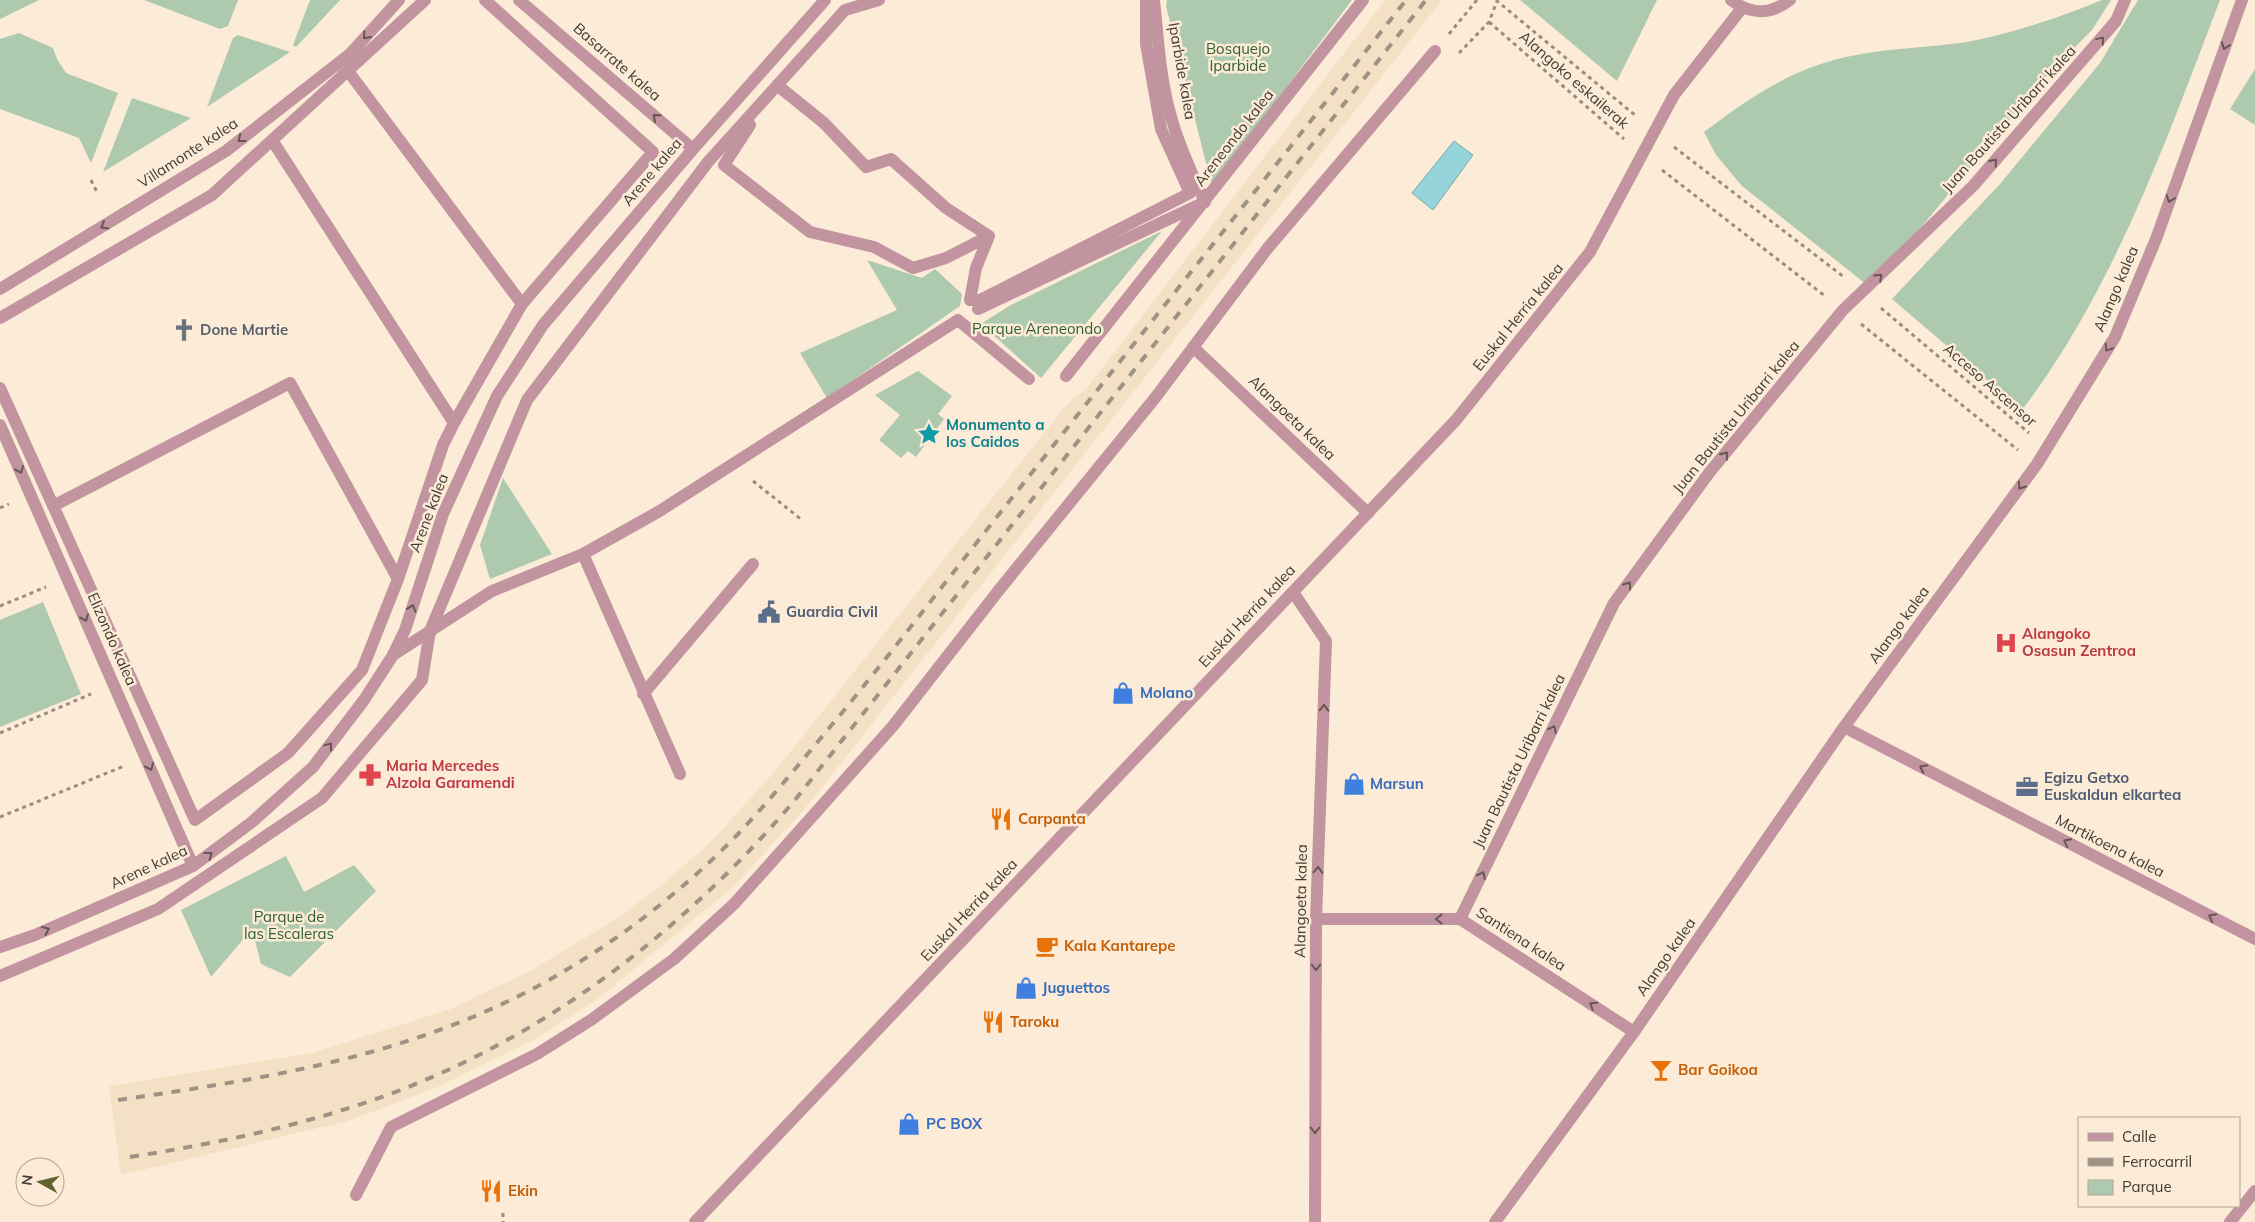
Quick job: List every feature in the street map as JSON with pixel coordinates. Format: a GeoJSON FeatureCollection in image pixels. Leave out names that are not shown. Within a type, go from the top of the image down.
{"type":"FeatureCollection","features":[{"type":"Feature","properties":{"kind":"street","name":"Villamonte kalea"},"geometry":{"type":"LineString","coordinates":[[0,289],[226,151],[350,54],[399,0]]}},
{"type":"Feature","properties":{"kind":"street"},"geometry":{"type":"LineString","coordinates":[[0,318],[212,195],[424,0]]}},
{"type":"Feature","properties":{"kind":"street"},"geometry":{"type":"LineString","coordinates":[[0,388],[195,820],[288,753],[362,670],[398,579],[443,445],[454,424],[522,304],[653,152],[485,0]]}},
{"type":"Feature","properties":{"kind":"street","name":"Basarrate kalea"},"geometry":{"type":"LineString","coordinates":[[519,0],[693,149]]}},
{"type":"Feature","properties":{"kind":"street","name":"Arene kalea"},"geometry":{"type":"LineString","coordinates":[[0,947],[36,935],[193,866],[252,822],[313,767],[364,700],[393,656],[404,630],[443,514],[496,396],[543,325],[693,149],[826,0]]}},
{"type":"Feature","properties":{"kind":"street"},"geometry":{"type":"LineString","coordinates":[[0,976],[158,909],[322,798],[422,680],[430,631],[527,400],[708,162],[845,10],[879,0]]}},
{"type":"Feature","properties":{"kind":"street"},"geometry":{"type":"LineString","coordinates":[[989,236],[976,268],[970,300],[980,300],[1190,193],[1161,129],[1146,44],[1146,0]]}},
{"type":"Feature","properties":{"kind":"street","name":"Iparbide kalea"},"geometry":{"type":"LineString","coordinates":[[1154,0],[1159,54],[1170,114],[1186,160],[1205,202]]}},
{"type":"Feature","properties":{"kind":"street","name":"Areneondo kalea"},"geometry":{"type":"LineString","coordinates":[[1066,376],[1363,0]]}},
{"type":"Feature","properties":{"kind":"street"},"geometry":{"type":"LineString","coordinates":[[1731,0],[1742,8],[1754,12],[1767,12],[1780,8],[1790,0]]}},
{"type":"Feature","properties":{"kind":"street","name":"Juan Bautista Uribarri kalea"},"geometry":{"type":"LineString","coordinates":[[1460,919],[1614,603],[1709,473],[1843,310],[1973,186],[2116,21],[2125,0]]}},
{"type":"Feature","properties":{"kind":"street","name":"Alango kalea"},"geometry":{"type":"LineString","coordinates":[[1495,1222],[1634,1032],[1844,728],[2046,448],[2115,337],[2156,238],[2242,0]]}},
{"type":"Feature","properties":{"kind":"street","name":"Euskal Herria kalea"},"geometry":{"type":"LineString","coordinates":[[696,1222],[1456,420],[1590,252],[1674,95],[1742,8]]}},
{"type":"Feature","properties":{"kind":"street"},"geometry":{"type":"LineString","coordinates":[[356,1195],[391,1127],[537,1054],[591,1020],[674,959],[734,904],[893,726],[1006,582],[1155,398],[1274,242],[1435,51]]}},
{"type":"Feature","properties":{"kind":"street"},"geometry":{"type":"LineString","coordinates":[[348,71],[522,304]]}},
{"type":"Feature","properties":{"kind":"street"},"geometry":{"type":"LineString","coordinates":[[777,85],[824,123],[866,167],[891,159],[946,208],[989,236]]}},
{"type":"Feature","properties":{"kind":"street"},"geometry":{"type":"LineString","coordinates":[[777,85],[724,164],[810,232],[874,247],[912,268],[946,258],[989,236]]}},
{"type":"Feature","properties":{"kind":"street"},"geometry":{"type":"LineString","coordinates":[[272,140],[454,424]]}},
{"type":"Feature","properties":{"kind":"street","name":"Areneondo kalea"},"geometry":{"type":"LineString","coordinates":[[978,309],[1205,202]]}},
{"type":"Feature","properties":{"kind":"street"},"geometry":{"type":"LineString","coordinates":[[393,656],[492,591],[583,554],[658,512],[958,320],[1029,380]]}},
{"type":"Feature","properties":{"kind":"street","name":"Alangoeta kalea"},"geometry":{"type":"LineString","coordinates":[[1193,347],[1368,512]]}},
{"type":"Feature","properties":{"kind":"street"},"geometry":{"type":"LineString","coordinates":[[53,506],[290,383],[398,579]]}},
{"type":"Feature","properties":{"kind":"street","name":"Elizondo kalea"},"geometry":{"type":"LineString","coordinates":[[0,425],[193,866]]}},
{"type":"Feature","properties":{"kind":"street"},"geometry":{"type":"LineString","coordinates":[[583,554],[643,694],[680,774]]}},
{"type":"Feature","properties":{"kind":"street"},"geometry":{"type":"LineString","coordinates":[[643,694],[753,564]]}},
{"type":"Feature","properties":{"kind":"street","name":"Alangoeta kalea"},"geometry":{"type":"LineString","coordinates":[[1293,592],[1326,641],[1316,919],[1315,1222]]}},
{"type":"Feature","properties":{"kind":"street","name":"Martikoena kalea"},"geometry":{"type":"LineString","coordinates":[[1844,728],[2255,939]]}},
{"type":"Feature","properties":{"kind":"street","name":"Santiena kalea"},"geometry":{"type":"LineString","coordinates":[[1316,919],[1460,919],[1634,1032]]}},
{"type":"Feature","properties":{"kind":"street"},"geometry":{"type":"LineString","coordinates":[[2230,1222],[2255,1191]]}},
{"type":"Feature","properties":{"kind":"path"},"geometry":{"type":"LineString","coordinates":[[1477,0],[1435,51],[1448,65],[1489,22],[1497,1],[1508,12],[1612,95]]}},
{"type":"Feature","properties":{"kind":"path","name":"Alangoko eskailerak"},"geometry":{"type":"LineString","coordinates":[[1489,22],[1643,156]]}},
{"type":"Feature","properties":{"kind":"path"},"geometry":{"type":"LineString","coordinates":[[91,180],[97,192]]}},
{"type":"Feature","properties":{"kind":"path"},"geometry":{"type":"LineString","coordinates":[[1723,186],[1830,265]]}},
{"type":"Feature","properties":{"kind":"path","name":"Acceso Ascensor"},"geometry":{"type":"LineString","coordinates":[[1918,338],[2046,448]]}},
{"type":"Feature","properties":{"kind":"path"},"geometry":{"type":"LineString","coordinates":[[750,479],[802,520]]}},
{"type":"Feature","properties":{"kind":"path"},"geometry":{"type":"LineString","coordinates":[[0,606],[68,579]]}},
{"type":"Feature","properties":{"kind":"path"},"geometry":{"type":"LineString","coordinates":[[0,733],[114,684]]}},
{"type":"Feature","properties":{"kind":"path"},"geometry":{"type":"LineString","coordinates":[[0,817],[146,758]]}},
{"type":"Feature","properties":{"kind":"path"},"geometry":{"type":"LineString","coordinates":[[503,1213],[503,1222]]}},
{"type":"Feature","properties":{"kind":"shaded area"},"geometry":{"type":"Polygon","coordinates":[[[1385,0],[1442,0],[808,805],[735,885],[599,998],[537,1038],[438,1087],[348,1121],[121,1175],[109,1086],[313,1053],[451,1009],[532,970],[616,919],[657,889],[709,844],[776,770],[1068,403],[1087,388],[1385,0]]]}},
{"type":"Feature","properties":{"kind":"green space"},"geometry":{"type":"Polygon","coordinates":[[[0,0],[39,0],[0,19],[0,0]]]}},
{"type":"Feature","properties":{"kind":"green space"},"geometry":{"type":"Polygon","coordinates":[[[144,0],[238,0],[228,26],[220,29],[144,0]]]}},
{"type":"Feature","properties":{"kind":"green space"},"geometry":{"type":"Polygon","coordinates":[[[310,0],[340,0],[296,47],[293,45],[310,0]]]}},
{"type":"Feature","properties":{"kind":"green space","name":"Bosquejo Iparbide"},"geometry":{"type":"Polygon","coordinates":[[[1167,0],[1352,0],[1212,186],[1166,6],[1167,0]]]}},
{"type":"Feature","properties":{"kind":"green space"},"geometry":{"type":"Polygon","coordinates":[[[1520,0],[1657,0],[1617,81],[1520,0]]]}},
{"type":"Feature","properties":{"kind":"green space"},"geometry":{"type":"Polygon","coordinates":[[[2102,0],[2111,0],[2092,30],[2047,75],[1871,288],[1742,186],[1716,155],[1704,132],[1744,103],[1772,86],[1818,65],[1888,50],[1960,43],[1995,36],[2070,13],[2102,0]]]}},
{"type":"Feature","properties":{"kind":"green space"},"geometry":{"type":"Polygon","coordinates":[[[2138,0],[2220,0],[2158,160],[2111,264],[2084,315],[2055,363],[2022,410],[1892,299],[2000,184],[2100,63],[2138,0]]]}},
{"type":"Feature","properties":{"kind":"green space"},"geometry":{"type":"Polygon","coordinates":[[[19,33],[53,48],[57,59],[66,73],[118,93],[91,163],[79,138],[0,109],[0,39],[19,33]]]}},
{"type":"Feature","properties":{"kind":"green space"},"geometry":{"type":"Polygon","coordinates":[[[238,35],[290,52],[207,107],[233,38],[238,35]]]}},
{"type":"Feature","properties":{"kind":"green space"},"geometry":{"type":"Polygon","coordinates":[[[2255,69],[2255,125],[2230,109],[2255,69]]]}},
{"type":"Feature","properties":{"kind":"green space"},"geometry":{"type":"Polygon","coordinates":[[[132,98],[191,118],[103,172],[132,98]]]}},
{"type":"Feature","properties":{"kind":"green space","name":"Parque Areneondo"},"geometry":{"type":"Polygon","coordinates":[[[1162,231],[1041,378],[981,324],[1009,306],[1162,231]]]}},
{"type":"Feature","properties":{"kind":"green space"},"geometry":{"type":"Polygon","coordinates":[[[867,260],[922,278],[935,269],[962,294],[960,306],[827,398],[800,353],[897,310],[867,260]]]}},
{"type":"Feature","properties":{"kind":"green space"},"geometry":{"type":"Polygon","coordinates":[[[918,371],[952,396],[938,414],[944,419],[916,457],[908,451],[901,458],[879,440],[900,415],[875,395],[918,371]]]}},
{"type":"Feature","properties":{"kind":"green space"},"geometry":{"type":"Polygon","coordinates":[[[503,478],[552,554],[490,579],[480,545],[503,478]]]}},
{"type":"Feature","properties":{"kind":"green space"},"geometry":{"type":"Polygon","coordinates":[[[43,602],[81,694],[0,727],[0,620],[43,602]]]}},
{"type":"Feature","properties":{"kind":"green space","name":"Parque de las Escaleras"},"geometry":{"type":"Polygon","coordinates":[[[286,856],[304,892],[354,865],[376,891],[290,977],[261,964],[252,929],[211,977],[181,910],[286,856]]]}},
{"type":"Feature","properties":{"kind":"water"},"geometry":{"type":"Polygon","coordinates":[[[1454,141],[1473,155],[1433,210],[1412,193],[1454,141]]]}},
{"type":"Feature","properties":{"kind":"railway"},"geometry":{"type":"LineString","coordinates":[[118,1100],[230,1083],[285,1072],[393,1046],[446,1028],[498,1006],[575,965],[625,932],[672,895],[738,834],[841,714],[1406,0]]}},
{"type":"Feature","properties":{"kind":"railway"},"geometry":{"type":"LineString","coordinates":[[130,1157],[196,1146],[294,1124],[390,1094],[449,1070],[505,1041],[559,1009],[611,973],[661,934],[708,892],[753,847],[795,800],[1426,0]]}},
{"type":"Feature","properties":{"kind":"place","name":"Done Martie"},"geometry":{"type":"Point","coordinates":[184,330]}},
{"type":"Feature","properties":{"kind":"place","name":"Monumento a los Caidos"},"geometry":{"type":"Point","coordinates":[929,434]}},
{"type":"Feature","properties":{"kind":"place","name":"Guardia Civil"},"geometry":{"type":"Point","coordinates":[769,612]}},
{"type":"Feature","properties":{"kind":"place","name":"Alangoko Osasun Zentroa"},"geometry":{"type":"Point","coordinates":[2006,643]}},
{"type":"Feature","properties":{"kind":"place","name":"Molano"},"geometry":{"type":"Point","coordinates":[1123,693]}},
{"type":"Feature","properties":{"kind":"place","name":"Maria Mercedes Alzola Garamendi"},"geometry":{"type":"Point","coordinates":[370,775]}},
{"type":"Feature","properties":{"kind":"place","name":"Marsun"},"geometry":{"type":"Point","coordinates":[1354,784]}},
{"type":"Feature","properties":{"kind":"place","name":"Egizu Getxo Euskaldun elkartea"},"geometry":{"type":"Point","coordinates":[2027,787]}},
{"type":"Feature","properties":{"kind":"place","name":"Carpanta"},"geometry":{"type":"Point","coordinates":[1001,819]}},
{"type":"Feature","properties":{"kind":"place","name":"Kala Kantarepe"},"geometry":{"type":"Point","coordinates":[1047,946]}},
{"type":"Feature","properties":{"kind":"place","name":"Juguettos"},"geometry":{"type":"Point","coordinates":[1026,988]}},
{"type":"Feature","properties":{"kind":"place","name":"Taroku"},"geometry":{"type":"Point","coordinates":[993,1022]}},
{"type":"Feature","properties":{"kind":"place","name":"Bar Goikoa"},"geometry":{"type":"Point","coordinates":[1661,1070]}},
{"type":"Feature","properties":{"kind":"place","name":"PC BOX"},"geometry":{"type":"Point","coordinates":[909,1124]}},
{"type":"Feature","properties":{"kind":"place","name":"Ekin"},"geometry":{"type":"Point","coordinates":[491,1191]}}]}
